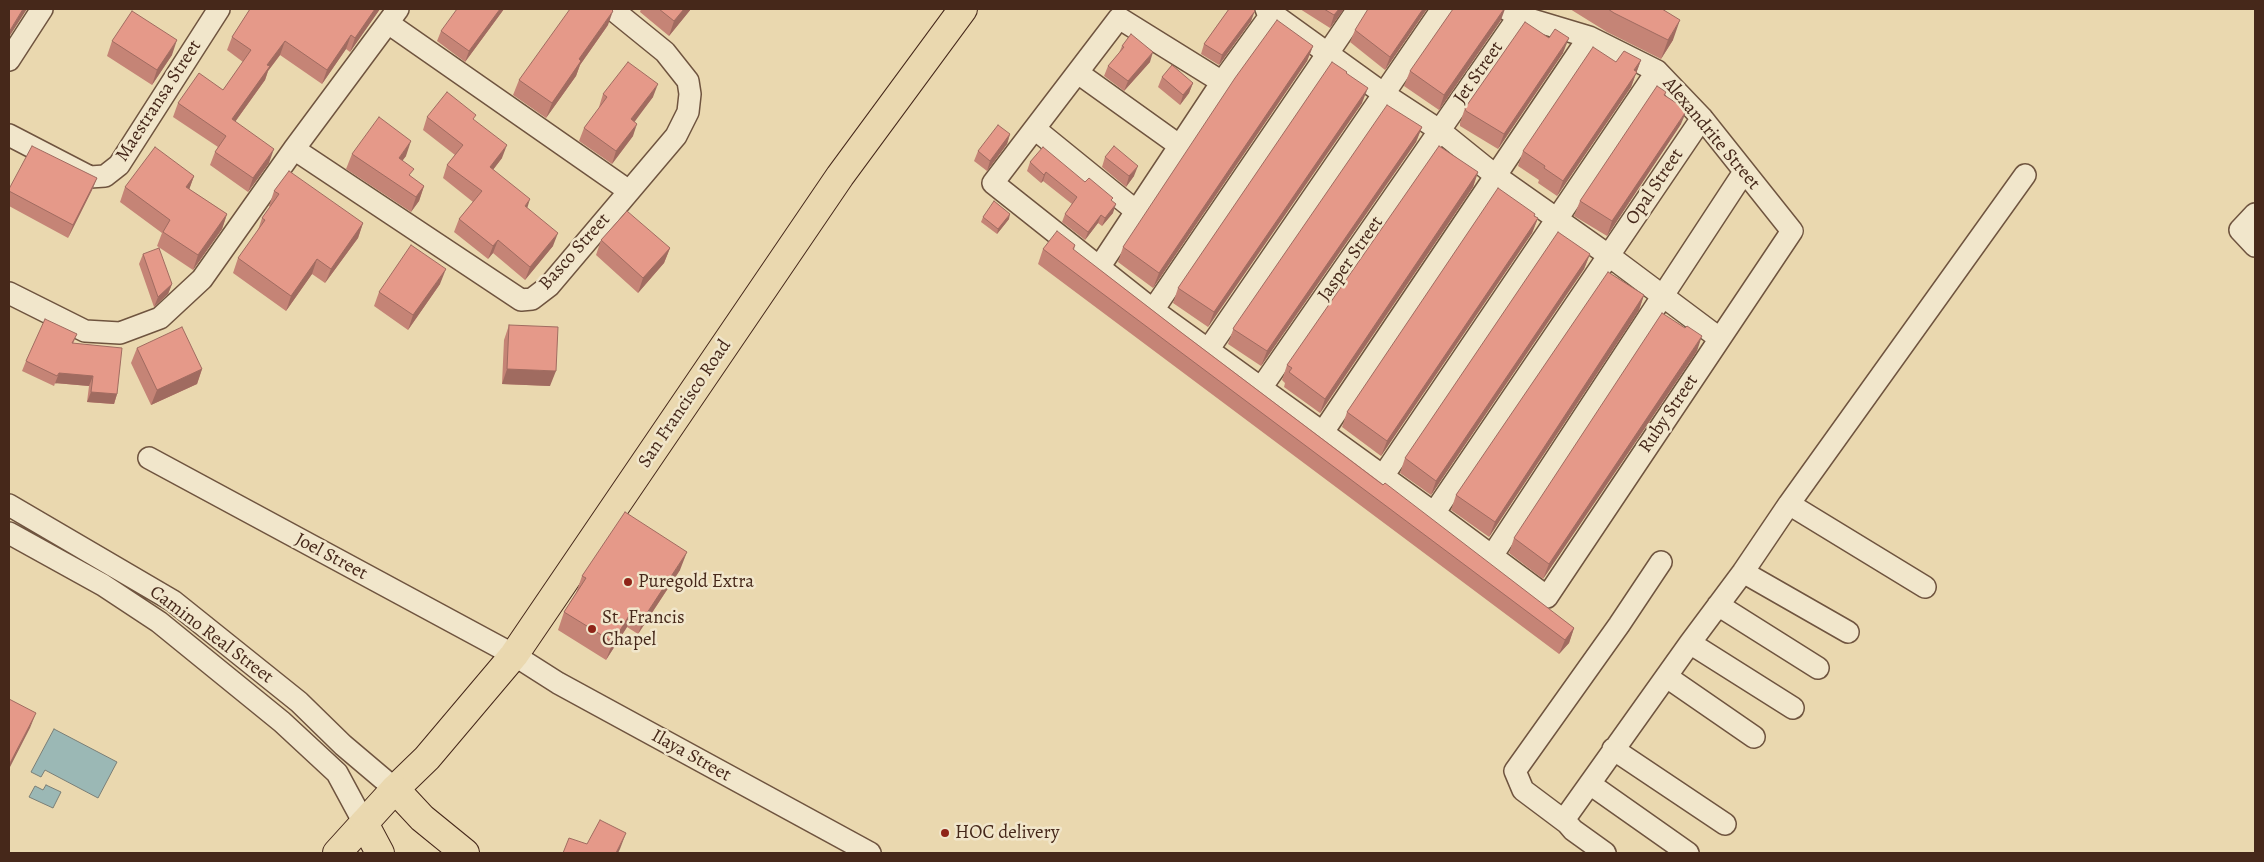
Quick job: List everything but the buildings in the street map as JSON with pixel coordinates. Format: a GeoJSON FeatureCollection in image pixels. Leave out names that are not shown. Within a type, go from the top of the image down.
{"type":"FeatureCollection","features":[{"type":"Feature","properties":{"kind":"main road","name":"San Francisco Road"},"geometry":{"type":"LineString","coordinates":[[337,853],[395,790],[428,758],[514,655],[840,176],[963,9]]}},
{"type":"Feature","properties":{"kind":"main road"},"geometry":{"type":"LineString","coordinates":[[395,790],[422,818],[465,853]]}},
{"type":"Feature","properties":{"kind":"main road"},"geometry":{"type":"LineString","coordinates":[[364,823],[380,853]]}},
{"type":"Feature","properties":{"kind":"street"},"geometry":{"type":"LineString","coordinates":[[9,60],[42,9]]}},
{"type":"Feature","properties":{"kind":"street","name":"Maestransa Street"},"geometry":{"type":"LineString","coordinates":[[9,135],[90,177],[105,176],[119,164],[219,9]]}},
{"type":"Feature","properties":{"kind":"street","name":"Basco Street"},"geometry":{"type":"LineString","coordinates":[[294,149],[521,300],[532,299],[549,286],[676,136],[688,112],[690,94],[688,81],[665,52],[612,9]]}},
{"type":"Feature","properties":{"kind":"street"},"geometry":{"type":"LineString","coordinates":[[1153,310],[1358,9]]}},
{"type":"Feature","properties":{"kind":"street"},"geometry":{"type":"LineString","coordinates":[[1208,350],[1442,9]]}},
{"type":"Feature","properties":{"kind":"street"},"geometry":{"type":"LineString","coordinates":[[1100,266],[1271,10],[1384,94],[1439,130],[1496,176],[1608,255],[1719,338]]}},
{"type":"Feature","properties":{"kind":"street","name":"Alexandrite Street"},"geometry":{"type":"LineString","coordinates":[[1512,13],[1589,36],[1656,71],[1702,118],[1792,231]]}},
{"type":"Feature","properties":{"kind":"street","name":"Jet Street"},"geometry":{"type":"LineString","coordinates":[[1439,130],[1512,13]]}},
{"type":"Feature","properties":{"kind":"street"},"geometry":{"type":"LineString","coordinates":[[9,293],[85,331],[120,333],[160,318],[202,279],[294,149],[393,16],[629,191]]}},
{"type":"Feature","properties":{"kind":"street"},"geometry":{"type":"LineString","coordinates":[[1222,82],[1119,18],[993,183],[1100,266],[1153,310],[1434,512],[1492,556],[1744,172]]}},
{"type":"Feature","properties":{"kind":"street"},"geometry":{"type":"LineString","coordinates":[[1323,432],[1589,36]]}},
{"type":"Feature","properties":{"kind":"street"},"geometry":{"type":"LineString","coordinates":[[1384,476],[1656,71]]}},
{"type":"Feature","properties":{"kind":"street"},"geometry":{"type":"LineString","coordinates":[[1078,73],[1180,146]]}},
{"type":"Feature","properties":{"kind":"street","name":"Opal Street"},"geometry":{"type":"LineString","coordinates":[[1434,512],[1702,118]]}},
{"type":"Feature","properties":{"kind":"street"},"geometry":{"type":"LineString","coordinates":[[1035,129],[1136,211]]}},
{"type":"Feature","properties":{"kind":"street","name":"Jasper Street"},"geometry":{"type":"LineString","coordinates":[[1262,388],[1439,130]]}},
{"type":"Feature","properties":{"kind":"street"},"geometry":{"type":"LineString","coordinates":[[1567,823],[1566,817],[1613,749],[1743,572],[1789,504],[2025,175]]}},
{"type":"Feature","properties":{"kind":"street"},"geometry":{"type":"LineString","coordinates":[[2255,214],[2240,230],[2255,246]]}},
{"type":"Feature","properties":{"kind":"street","name":"Ruby Street"},"geometry":{"type":"LineString","coordinates":[[1492,556],[1547,597],[1792,231]]}},
{"type":"Feature","properties":{"kind":"street","name":"Joel Street"},"geometry":{"type":"LineString","coordinates":[[149,458],[514,655]]}},
{"type":"Feature","properties":{"kind":"street"},"geometry":{"type":"LineString","coordinates":[[1789,504],[1925,587]]}},
{"type":"Feature","properties":{"kind":"street","name":"Camino Real Street"},"geometry":{"type":"LineString","coordinates":[[10,509],[167,597],[299,702],[343,745],[395,790]]}},
{"type":"Feature","properties":{"kind":"street","name":"Camino Real Street"},"geometry":{"type":"LineString","coordinates":[[9,533],[103,585],[152,617],[282,722],[337,773],[364,823]]}},
{"type":"Feature","properties":{"kind":"street"},"geometry":{"type":"LineString","coordinates":[[1605,853],[1523,790],[1515,771],[1619,625],[1661,562]]}},
{"type":"Feature","properties":{"kind":"street"},"geometry":{"type":"LineString","coordinates":[[1743,572],[1848,632]]}},
{"type":"Feature","properties":{"kind":"street"},"geometry":{"type":"LineString","coordinates":[[152,617],[167,597]]}},
{"type":"Feature","properties":{"kind":"street"},"geometry":{"type":"LineString","coordinates":[[1718,605],[1818,668]]}},
{"type":"Feature","properties":{"kind":"street"},"geometry":{"type":"LineString","coordinates":[[1690,643],[1793,708]]}},
{"type":"Feature","properties":{"kind":"street","name":"Ilaya Street"},"geometry":{"type":"LineString","coordinates":[[514,655],[567,688],[870,853]]}},
{"type":"Feature","properties":{"kind":"street"},"geometry":{"type":"LineString","coordinates":[[1667,677],[1754,737]]}},
{"type":"Feature","properties":{"kind":"street"},"geometry":{"type":"LineString","coordinates":[[1613,749],[1725,824]]}},
{"type":"Feature","properties":{"kind":"street"},"geometry":{"type":"LineString","coordinates":[[1590,784],[1688,853]]}},
{"type":"Feature","properties":{"kind":"water"},"geometry":{"type":"Polygon","coordinates":[[[54,729],[117,762],[98,798],[45,770],[41,777],[31,772],[54,729]]]}},
{"type":"Feature","properties":{"kind":"water"},"geometry":{"type":"Polygon","coordinates":[[[46,785],[61,792],[53,808],[29,797],[35,786],[43,790],[46,785]]]}},
{"type":"Feature","properties":{"kind":"place","name":"Puregold Extra"},"geometry":{"type":"Point","coordinates":[628,582]}},
{"type":"Feature","properties":{"kind":"place","name":"St. Francis Chapel"},"geometry":{"type":"Point","coordinates":[592,629]}},
{"type":"Feature","properties":{"kind":"place","name":"HOC delivery"},"geometry":{"type":"Point","coordinates":[945,833]}}]}
